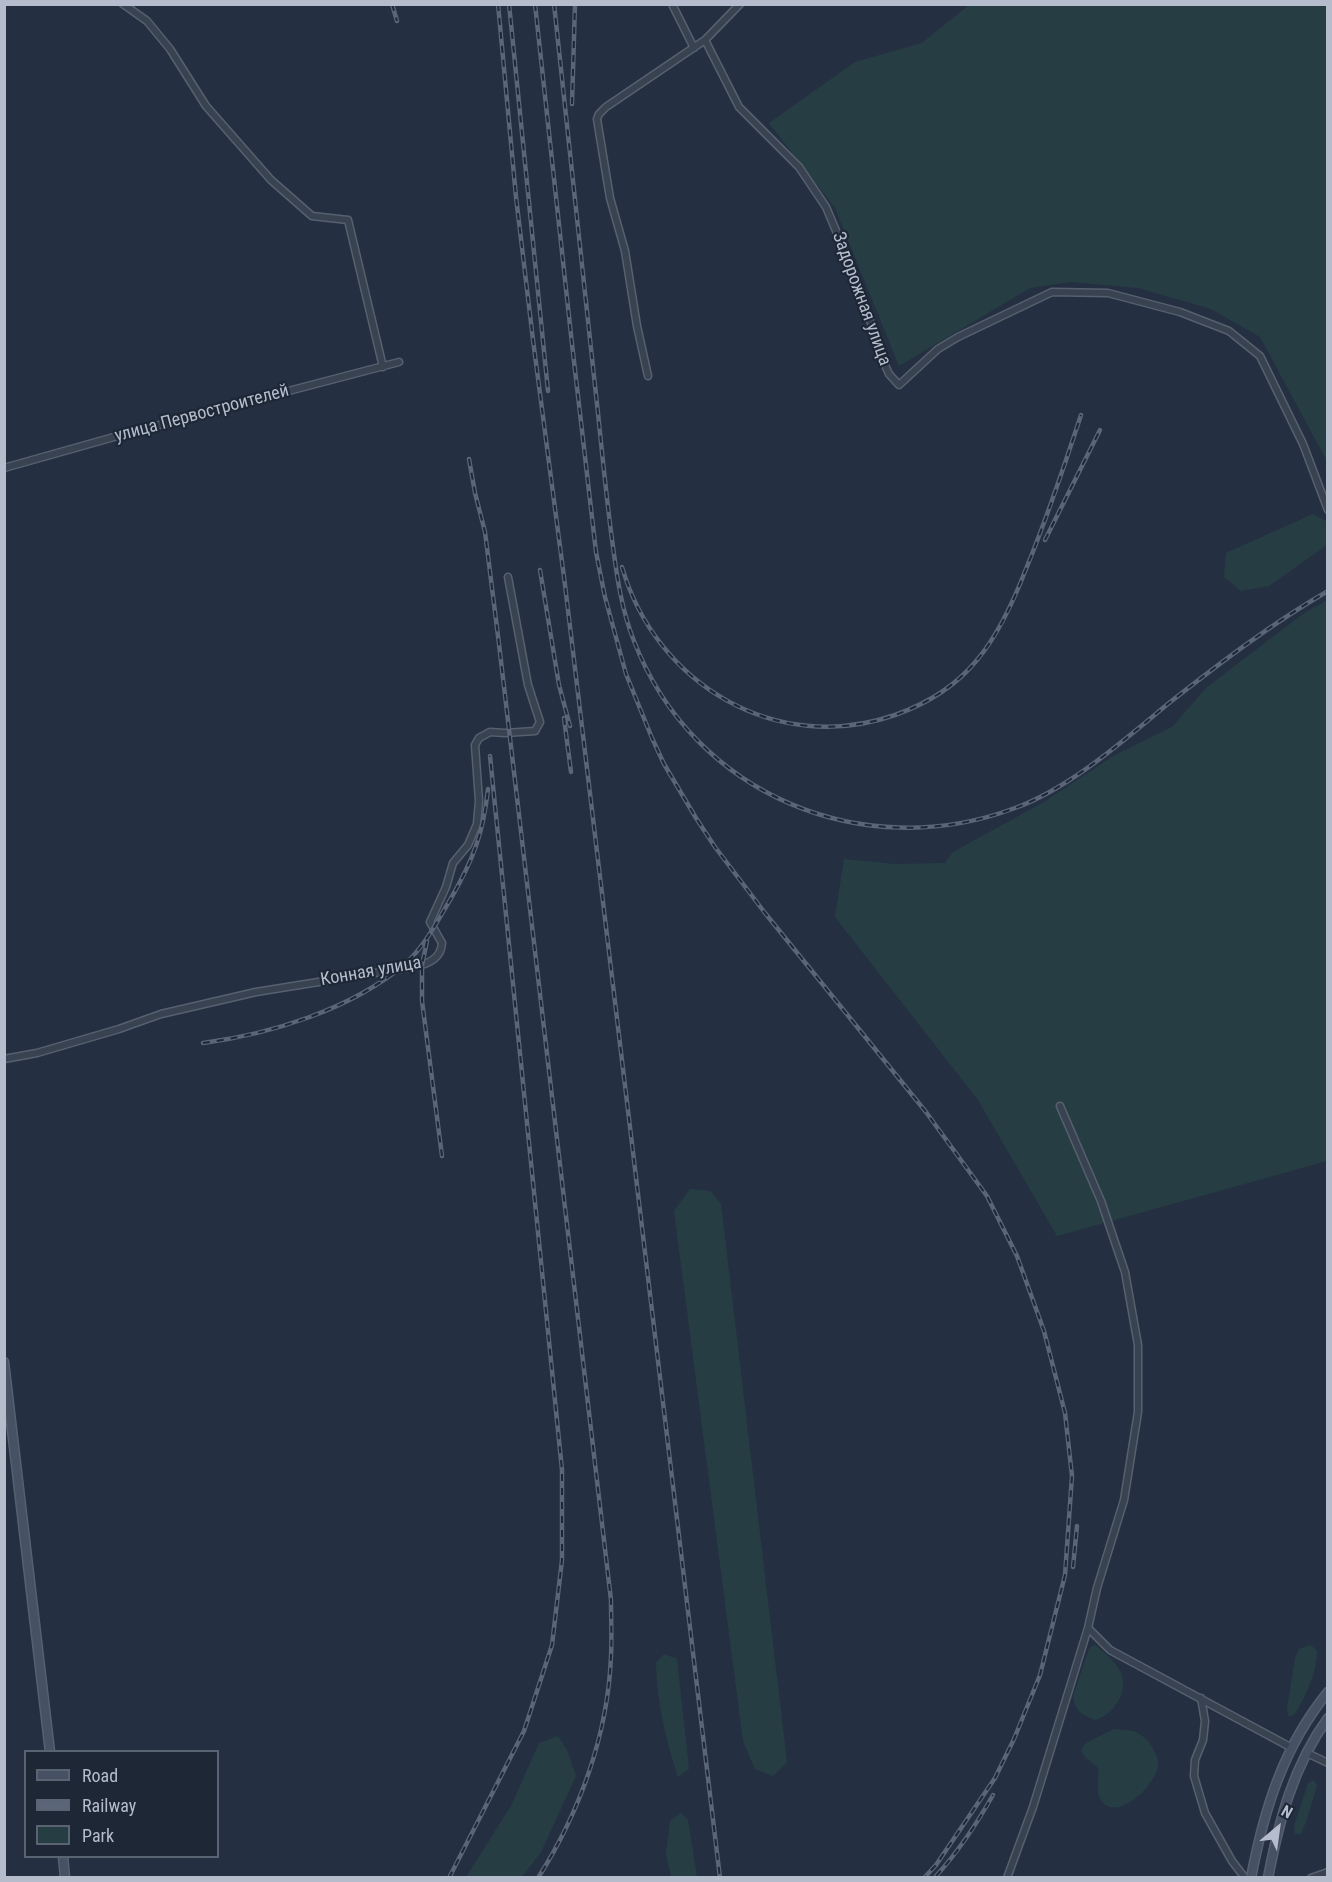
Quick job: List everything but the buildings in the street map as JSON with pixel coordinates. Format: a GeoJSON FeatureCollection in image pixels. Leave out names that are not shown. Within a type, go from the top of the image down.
{"type":"FeatureCollection","features":[{"type":"Feature","properties":{"kind":"street"},"geometry":{"type":"LineString","coordinates":[[123,4],[147,21],[170,49],[206,106],[271,180],[312,216],[348,220],[383,367]]}},
{"type":"Feature","properties":{"kind":"street"},"geometry":{"type":"LineString","coordinates":[[672,4],[694,48]]}},
{"type":"Feature","properties":{"kind":"street"},"geometry":{"type":"LineString","coordinates":[[648,376],[625,251],[610,198],[597,124],[599,114],[705,40],[740,4]]}},
{"type":"Feature","properties":{"kind":"street","name":"Задорожная улица"},"geometry":{"type":"LineString","coordinates":[[705,40],[739,108],[799,167],[826,207],[868,316],[876,345],[889,374],[899,385],[938,349],[1052,292],[1108,293],[1180,312],[1229,330],[1260,356],[1302,444],[1328,510]]}},
{"type":"Feature","properties":{"kind":"street","name":"улица Первостроителей"},"geometry":{"type":"LineString","coordinates":[[4,468],[399,362]]}},
{"type":"Feature","properties":{"kind":"street","name":"Конная улица"},"geometry":{"type":"LineString","coordinates":[[4,1059],[37,1053],[161,1014],[244,994],[412,967],[434,960],[439,954],[442,943],[429,922],[446,888],[453,863],[464,851],[474,834],[479,813],[475,745],[478,738],[490,732],[535,731],[540,722],[528,685],[508,577]]}},
{"type":"Feature","properties":{"kind":"street"},"geometry":{"type":"LineString","coordinates":[[1007,1878],[1033,1807],[1088,1628],[1124,1500],[1138,1412],[1138,1345],[1125,1272],[1101,1201],[1060,1106]]}},
{"type":"Feature","properties":{"kind":"street"},"geometry":{"type":"LineString","coordinates":[[4,1362],[50,1750]]}},
{"type":"Feature","properties":{"kind":"street"},"geometry":{"type":"LineString","coordinates":[[1088,1628],[1110,1650],[1292,1748]]}},
{"type":"Feature","properties":{"kind":"street"},"geometry":{"type":"LineString","coordinates":[[1251,1878],[1260,1832],[1272,1792],[1305,1724],[1328,1692]]}},
{"type":"Feature","properties":{"kind":"street"},"geometry":{"type":"LineString","coordinates":[[1201,1698],[1205,1721],[1203,1740],[1195,1760],[1194,1776],[1205,1813],[1245,1878]]}},
{"type":"Feature","properties":{"kind":"street"},"geometry":{"type":"LineString","coordinates":[[1268,1878],[1276,1834],[1289,1793],[1307,1753],[1328,1718]]}},
{"type":"Feature","properties":{"kind":"street"},"geometry":{"type":"LineString","coordinates":[[1307,1753],[1328,1763]]}},
{"type":"Feature","properties":{"kind":"street"},"geometry":{"type":"LineString","coordinates":[[63,1858],[65,1878]]}},
{"type":"Feature","properties":{"kind":"street"},"geometry":{"type":"LineString","coordinates":[[1311,1878],[1328,1872]]}},
{"type":"Feature","properties":{"kind":"green space"},"geometry":{"type":"Polygon","coordinates":[[[970,4],[1327,5],[1327,461],[1260,337],[1211,309],[1138,288],[1071,282],[1030,288],[899,366],[835,208],[769,123],[855,62],[922,43],[970,4]]]}},
{"type":"Feature","properties":{"kind":"green space"},"geometry":{"type":"Polygon","coordinates":[[[1313,514],[1326,521],[1327,545],[1269,586],[1241,591],[1224,577],[1226,553],[1313,514]]]}},
{"type":"Feature","properties":{"kind":"green space"},"geometry":{"type":"Polygon","coordinates":[[[1327,600],[1327,1161],[1057,1236],[978,1100],[835,917],[844,859],[894,864],[945,863],[953,852],[1044,802],[1115,755],[1172,727],[1207,687],[1303,614],[1327,600]]]}},
{"type":"Feature","properties":{"kind":"green space"},"geometry":{"type":"Polygon","coordinates":[[[690,1189],[710,1191],[721,1204],[787,1762],[773,1776],[755,1769],[743,1741],[674,1211],[690,1189]]]}},
{"type":"Feature","properties":{"kind":"green space"},"geometry":{"type":"Polygon","coordinates":[[[1095,1645],[1116,1665],[1121,1673],[1123,1688],[1113,1708],[1095,1720],[1080,1711],[1075,1705],[1073,1696],[1089,1649],[1095,1645]]]}},
{"type":"Feature","properties":{"kind":"green space"},"geometry":{"type":"Polygon","coordinates":[[[1310,1645],[1317,1650],[1313,1676],[1294,1715],[1288,1716],[1287,1709],[1295,1658],[1299,1649],[1310,1645]]]}},
{"type":"Feature","properties":{"kind":"green space"},"geometry":{"type":"Polygon","coordinates":[[[664,1654],[677,1659],[689,1769],[678,1777],[666,1735],[658,1692],[656,1663],[664,1654]]]}},
{"type":"Feature","properties":{"kind":"green space"},"geometry":{"type":"Polygon","coordinates":[[[1114,1729],[1133,1731],[1142,1736],[1151,1746],[1158,1764],[1156,1774],[1143,1791],[1126,1805],[1116,1807],[1108,1806],[1101,1800],[1098,1793],[1098,1768],[1084,1756],[1081,1750],[1086,1743],[1114,1729]]]}},
{"type":"Feature","properties":{"kind":"green space"},"geometry":{"type":"Polygon","coordinates":[[[558,1736],[567,1750],[576,1776],[541,1852],[522,1877],[466,1877],[511,1806],[539,1743],[558,1736]]]}},
{"type":"Feature","properties":{"kind":"green space"},"geometry":{"type":"Polygon","coordinates":[[[1314,1780],[1317,1786],[1306,1822],[1301,1834],[1295,1834],[1294,1826],[1308,1783],[1314,1780]]]}},
{"type":"Feature","properties":{"kind":"green space"},"geometry":{"type":"Polygon","coordinates":[[[681,1813],[688,1820],[697,1877],[671,1877],[666,1854],[670,1821],[681,1813]]]}},
{"type":"Feature","properties":{"kind":"railway"},"geometry":{"type":"LineString","coordinates":[[392,4],[397,21]]}},
{"type":"Feature","properties":{"kind":"railway"},"geometry":{"type":"LineString","coordinates":[[498,4],[516,197],[565,585],[720,1878]]}},
{"type":"Feature","properties":{"kind":"railway"},"geometry":{"type":"LineString","coordinates":[[509,4],[548,391]]}},
{"type":"Feature","properties":{"kind":"railway"},"geometry":{"type":"LineString","coordinates":[[535,4],[596,552],[605,597],[626,674],[664,764],[715,847],[765,913],[926,1112],[987,1196],[1017,1256],[1044,1331],[1065,1413],[1072,1476],[1065,1575],[1040,1675],[995,1778],[936,1865],[924,1878]]}},
{"type":"Feature","properties":{"kind":"railway"},"geometry":{"type":"LineString","coordinates":[[554,4],[607,502],[622,601],[634,641],[661,695],[697,740],[741,777],[790,804],[844,821],[900,828],[958,824],[1015,808],[1076,776],[1266,630],[1328,591]]}},
{"type":"Feature","properties":{"kind":"railway"},"geometry":{"type":"LineString","coordinates":[[572,104],[575,4]]}},
{"type":"Feature","properties":{"kind":"railway"},"geometry":{"type":"LineString","coordinates":[[622,567],[639,609],[662,646],[692,676],[727,701],[766,717],[807,726],[851,725],[895,715],[929,700],[960,678],[985,650],[999,628],[1034,550],[1081,415]]}},
{"type":"Feature","properties":{"kind":"railway"},"geometry":{"type":"LineString","coordinates":[[1045,540],[1100,430]]}},
{"type":"Feature","properties":{"kind":"railway"},"geometry":{"type":"LineString","coordinates":[[469,459],[485,532],[499,644],[611,1600],[609,1685],[598,1743],[579,1799],[538,1878]]}},
{"type":"Feature","properties":{"kind":"railway"},"geometry":{"type":"LineString","coordinates":[[540,570],[559,685],[570,726]]}},
{"type":"Feature","properties":{"kind":"railway"},"geometry":{"type":"LineString","coordinates":[[564,718],[571,772]]}},
{"type":"Feature","properties":{"kind":"railway"},"geometry":{"type":"LineString","coordinates":[[449,1878],[524,1731],[552,1645],[562,1560],[562,1470],[490,756]]}},
{"type":"Feature","properties":{"kind":"railway"},"geometry":{"type":"LineString","coordinates":[[203,1043],[256,1033],[310,1017],[361,994],[405,964],[430,934],[465,872],[480,834],[488,789]]}},
{"type":"Feature","properties":{"kind":"railway"},"geometry":{"type":"LineString","coordinates":[[427,941],[422,965],[422,1001],[442,1156]]}},
{"type":"Feature","properties":{"kind":"railway"},"geometry":{"type":"LineString","coordinates":[[1073,1567],[1077,1526]]}},
{"type":"Feature","properties":{"kind":"railway"},"geometry":{"type":"LineString","coordinates":[[936,1876],[967,1837],[993,1795]]}}]}
